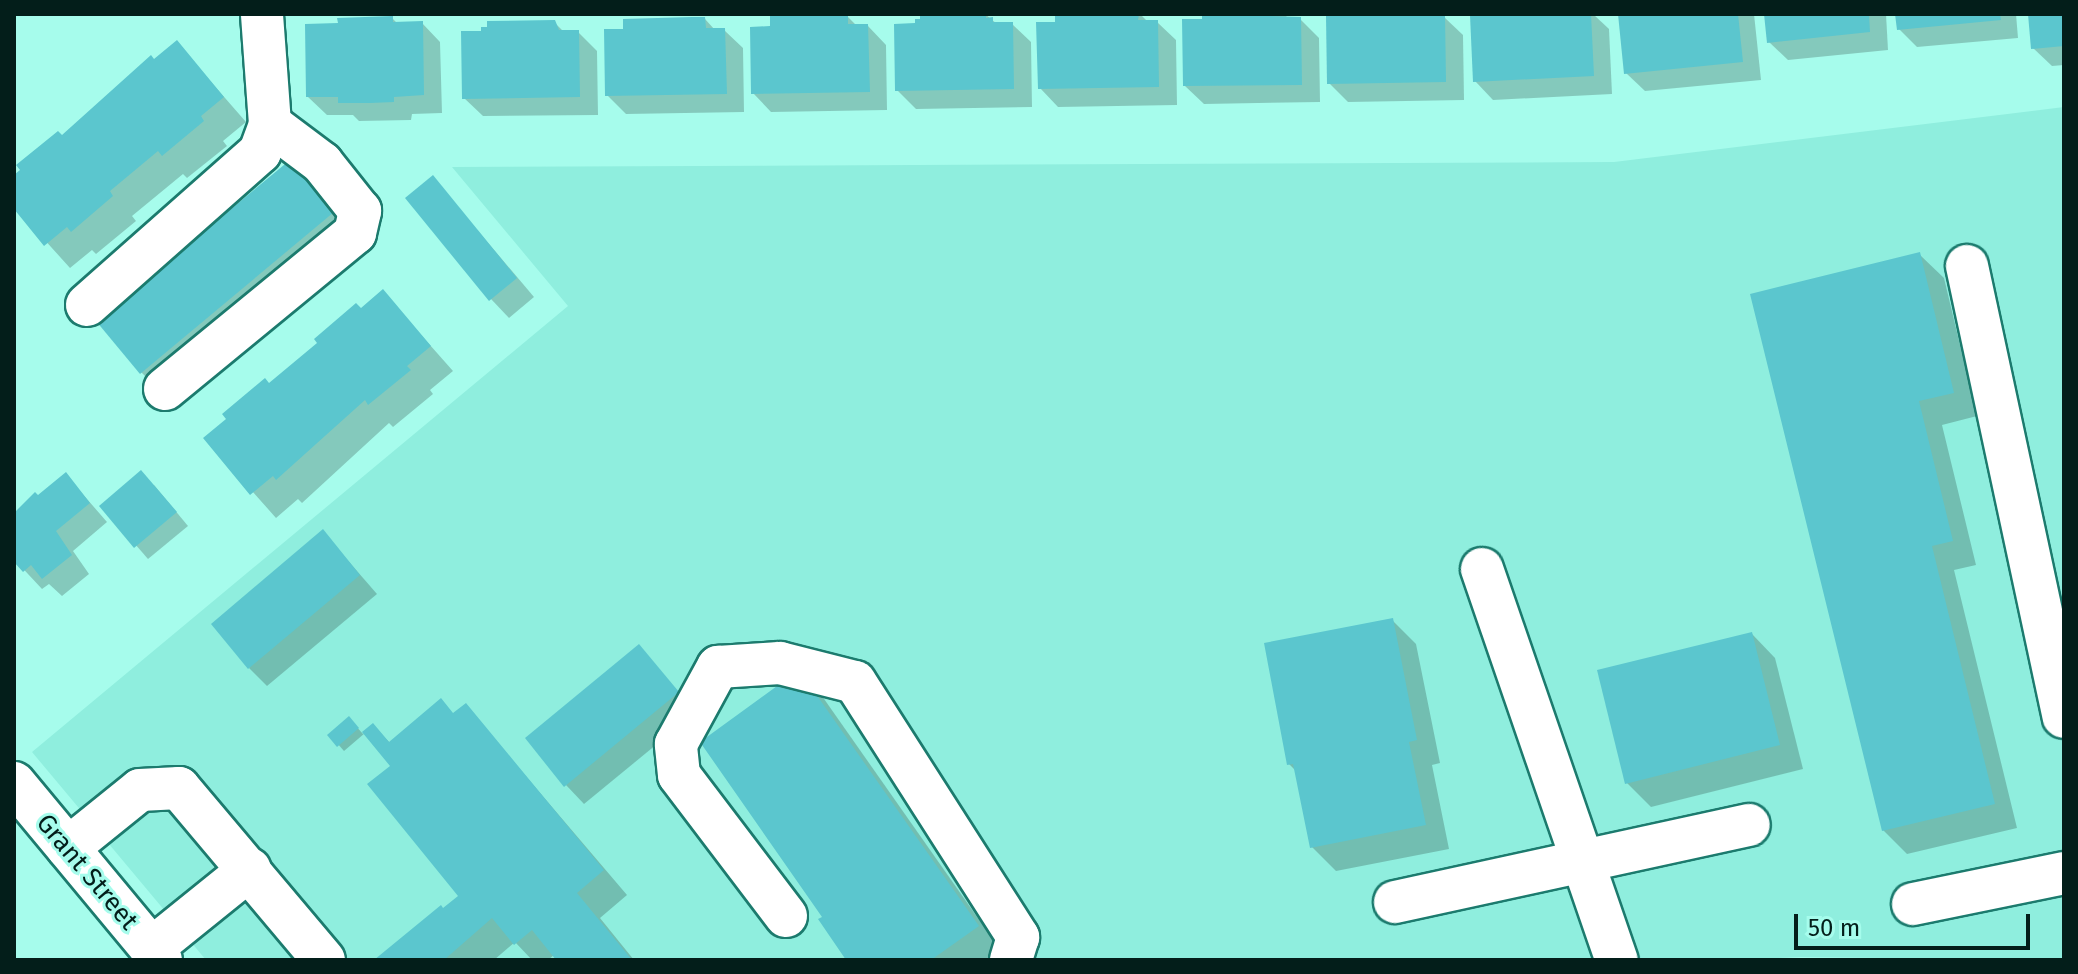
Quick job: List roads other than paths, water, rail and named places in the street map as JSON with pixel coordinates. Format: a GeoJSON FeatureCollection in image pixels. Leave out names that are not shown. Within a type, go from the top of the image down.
{"type":"FeatureCollection","features":[{"type":"Feature","properties":{"kind":"street"},"geometry":{"type":"LineString","coordinates":[[87,305],[260,152],[270,124],[262,14]]}},
{"type":"Feature","properties":{"kind":"street"},"geometry":{"type":"LineString","coordinates":[[165,389],[355,233],[360,211],[322,163],[270,124]]}},
{"type":"Feature","properties":{"kind":"street"},"geometry":{"type":"LineString","coordinates":[[1967,266],[2064,717]]}},
{"type":"Feature","properties":{"kind":"street"},"geometry":{"type":"LineString","coordinates":[[1482,569],[1617,960]]}},
{"type":"Feature","properties":{"kind":"street"},"geometry":{"type":"LineString","coordinates":[[786,916],[679,775],[676,744],[718,667],[780,663],[855,682],[1018,937],[1011,960]]}},
{"type":"Feature","properties":{"kind":"street","name":"Grant Street"},"geometry":{"type":"LineString","coordinates":[[14,783],[156,955]]}},
{"type":"Feature","properties":{"kind":"street"},"geometry":{"type":"LineString","coordinates":[[68,848],[140,790],[179,788],[324,960]]}},
{"type":"Feature","properties":{"kind":"street"},"geometry":{"type":"LineString","coordinates":[[1395,902],[1749,825]]}},
{"type":"Feature","properties":{"kind":"street"},"geometry":{"type":"LineString","coordinates":[[156,955],[250,869]]}},
{"type":"Feature","properties":{"kind":"street"},"geometry":{"type":"LineString","coordinates":[[1913,904],[2064,873]]}}]}
